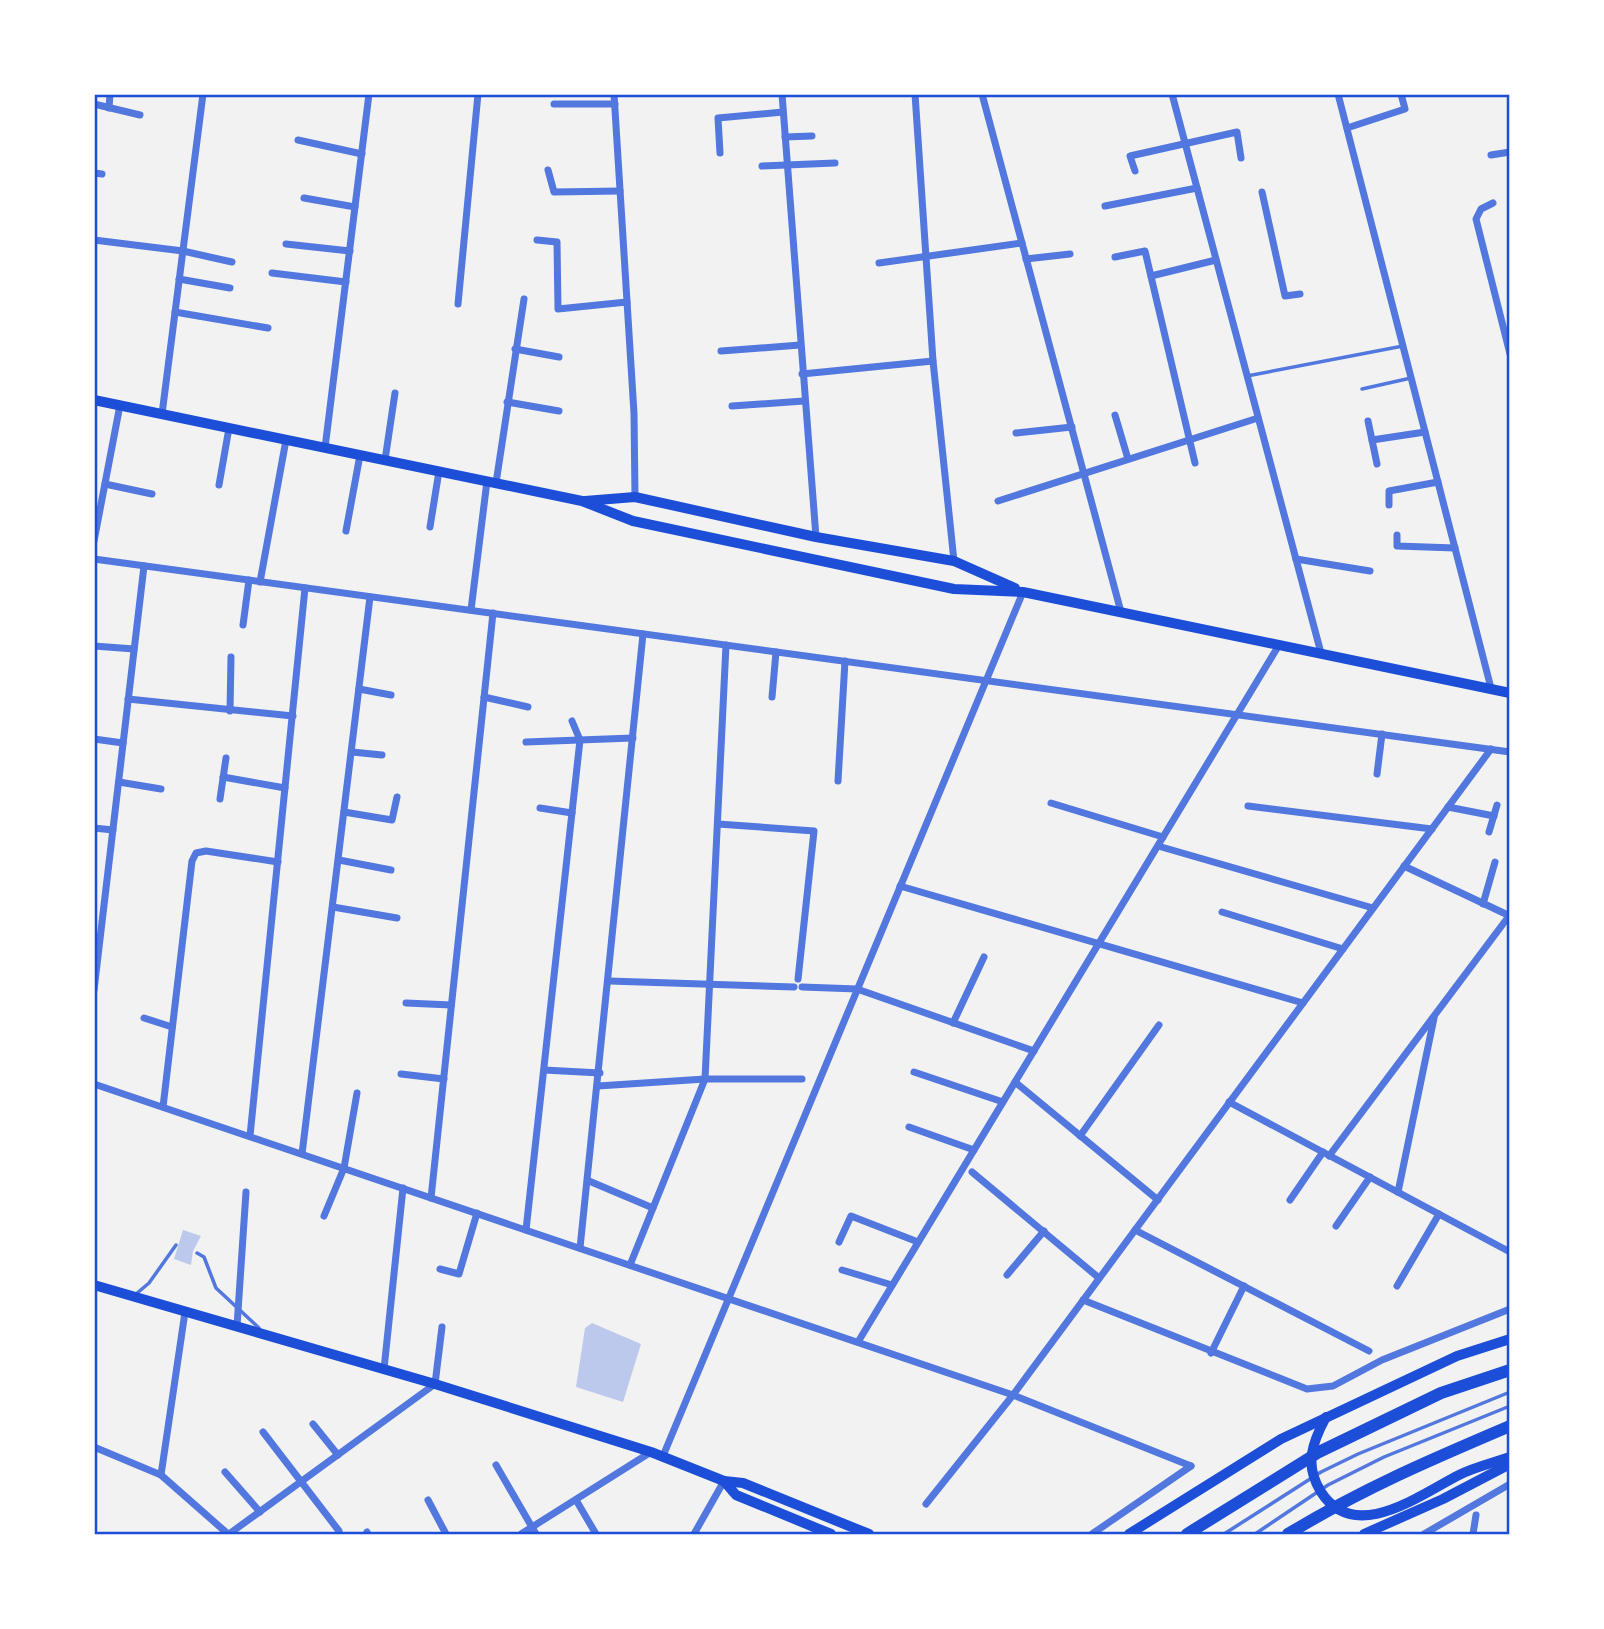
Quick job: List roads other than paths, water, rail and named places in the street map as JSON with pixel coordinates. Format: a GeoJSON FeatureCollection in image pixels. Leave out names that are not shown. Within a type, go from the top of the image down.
{"type":"FeatureCollection","features":[{"type":"Feature","properties":{"kind":"highway"},"geometry":{"type":"LineString","coordinates":[[1187,1535],[1319,1452],[1441,1393],[1510,1370]]}},
{"type":"Feature","properties":{"kind":"highway"},"geometry":{"type":"LineString","coordinates":[[1288,1535],[1347,1498],[1396,1474],[1510,1426]]}},
{"type":"Feature","properties":{"kind":"main road"},"geometry":{"type":"LineString","coordinates":[[94,400],[582,501],[633,521],[954,589],[1023,592],[1510,693]]}},
{"type":"Feature","properties":{"kind":"main road"},"geometry":{"type":"LineString","coordinates":[[582,501],[635,498],[816,537],[954,561],[1023,592]]}},
{"type":"Feature","properties":{"kind":"main road"},"geometry":{"type":"LineString","coordinates":[[811,559],[816,537]]}},
{"type":"Feature","properties":{"kind":"main road"},"geometry":{"type":"LineString","coordinates":[[94,1285],[435,1384],[652,1452],[724,1481],[743,1483],[866,1534]]}},
{"type":"Feature","properties":{"kind":"main road"},"geometry":{"type":"LineString","coordinates":[[1129,1535],[1281,1439],[1457,1356],[1510,1339]]}},
{"type":"Feature","properties":{"kind":"main road"},"geometry":{"type":"LineString","coordinates":[[1326,1417],[1313,1442],[1310,1461],[1315,1482],[1326,1500],[1342,1511],[1360,1515],[1381,1514],[1399,1508],[1462,1474],[1510,1457]]}},
{"type":"Feature","properties":{"kind":"main road"},"geometry":{"type":"LineString","coordinates":[[1364,1535],[1443,1499],[1510,1464]]}},
{"type":"Feature","properties":{"kind":"main road"},"geometry":{"type":"LineString","coordinates":[[724,1481],[736,1495],[831,1535]]}},
{"type":"Feature","properties":{"kind":"street"},"geometry":{"type":"LineString","coordinates":[[109,108],[110,94]]}},
{"type":"Feature","properties":{"kind":"street"},"geometry":{"type":"LineString","coordinates":[[162,414],[203,95],[193,94]]}},
{"type":"Feature","properties":{"kind":"street"},"geometry":{"type":"LineString","coordinates":[[325,448],[369,94]]}},
{"type":"Feature","properties":{"kind":"street"},"geometry":{"type":"LineString","coordinates":[[458,304],[478,94]]}},
{"type":"Feature","properties":{"kind":"street"},"geometry":{"type":"LineString","coordinates":[[614,94],[634,413],[635,498]]}},
{"type":"Feature","properties":{"kind":"street"},"geometry":{"type":"LineString","coordinates":[[782,94],[816,537]]}},
{"type":"Feature","properties":{"kind":"street"},"geometry":{"type":"LineString","coordinates":[[915,94],[933,361],[954,561]]}},
{"type":"Feature","properties":{"kind":"street"},"geometry":{"type":"LineString","coordinates":[[982,94],[1121,612]]}},
{"type":"Feature","properties":{"kind":"street"},"geometry":{"type":"LineString","coordinates":[[1171,94],[1321,653]]}},
{"type":"Feature","properties":{"kind":"street"},"geometry":{"type":"LineString","coordinates":[[1338,94],[1491,688]]}},
{"type":"Feature","properties":{"kind":"street"},"geometry":{"type":"LineString","coordinates":[[1347,128],[1405,109],[1401,94]]}},
{"type":"Feature","properties":{"kind":"street"},"geometry":{"type":"LineString","coordinates":[[94,104],[140,115]]}},
{"type":"Feature","properties":{"kind":"street"},"geometry":{"type":"LineString","coordinates":[[554,104],[615,104]]}},
{"type":"Feature","properties":{"kind":"street"},"geometry":{"type":"LineString","coordinates":[[720,153],[718,118],[783,113]]}},
{"type":"Feature","properties":{"kind":"street"},"geometry":{"type":"LineString","coordinates":[[1135,172],[1130,156],[1237,132],[1241,159]]}},
{"type":"Feature","properties":{"kind":"street"},"geometry":{"type":"LineString","coordinates":[[785,137],[812,136]]}},
{"type":"Feature","properties":{"kind":"street"},"geometry":{"type":"LineString","coordinates":[[298,140],[362,154]]}},
{"type":"Feature","properties":{"kind":"street"},"geometry":{"type":"LineString","coordinates":[[1492,155],[1510,152]]}},
{"type":"Feature","properties":{"kind":"street"},"geometry":{"type":"LineString","coordinates":[[762,166],[835,163]]}},
{"type":"Feature","properties":{"kind":"street"},"geometry":{"type":"LineString","coordinates":[[548,170],[554,192],[620,191]]}},
{"type":"Feature","properties":{"kind":"street"},"geometry":{"type":"LineString","coordinates":[[1105,206],[1197,188]]}},
{"type":"Feature","properties":{"kind":"street"},"geometry":{"type":"LineString","coordinates":[[1262,192],[1285,296],[1300,294]]}},
{"type":"Feature","properties":{"kind":"street"},"geometry":{"type":"LineString","coordinates":[[304,198],[355,207]]}},
{"type":"Feature","properties":{"kind":"street"},"geometry":{"type":"LineString","coordinates":[[1493,203],[1481,209],[1476,219],[1510,354]]}},
{"type":"Feature","properties":{"kind":"street"},"geometry":{"type":"LineString","coordinates":[[94,240],[183,251],[232,261]]}},
{"type":"Feature","properties":{"kind":"street"},"geometry":{"type":"LineString","coordinates":[[537,240],[557,242],[558,309],[627,302]]}},
{"type":"Feature","properties":{"kind":"street"},"geometry":{"type":"LineString","coordinates":[[879,263],[1022,243]]}},
{"type":"Feature","properties":{"kind":"street"},"geometry":{"type":"LineString","coordinates":[[286,244],[350,251]]}},
{"type":"Feature","properties":{"kind":"street"},"geometry":{"type":"LineString","coordinates":[[1115,257],[1145,251],[1195,463]]}},
{"type":"Feature","properties":{"kind":"street"},"geometry":{"type":"LineString","coordinates":[[1026,259],[1070,254]]}},
{"type":"Feature","properties":{"kind":"street"},"geometry":{"type":"LineString","coordinates":[[1151,276],[1216,260]]}},
{"type":"Feature","properties":{"kind":"street"},"geometry":{"type":"LineString","coordinates":[[272,273],[346,282]]}},
{"type":"Feature","properties":{"kind":"street"},"geometry":{"type":"LineString","coordinates":[[179,279],[230,288]]}},
{"type":"Feature","properties":{"kind":"street"},"geometry":{"type":"LineString","coordinates":[[471,610],[524,299]]}},
{"type":"Feature","properties":{"kind":"street"},"geometry":{"type":"LineString","coordinates":[[175,312],[268,328]]}},
{"type":"Feature","properties":{"kind":"street"},"geometry":{"type":"LineString","coordinates":[[721,351],[800,345]]}},
{"type":"Feature","properties":{"kind":"street"},"geometry":{"type":"LineString","coordinates":[[515,349],[559,357]]}},
{"type":"Feature","properties":{"kind":"street"},"geometry":{"type":"LineString","coordinates":[[802,374],[933,361]]}},
{"type":"Feature","properties":{"kind":"street"},"geometry":{"type":"LineString","coordinates":[[385,460],[395,393]]}},
{"type":"Feature","properties":{"kind":"street"},"geometry":{"type":"LineString","coordinates":[[732,405],[804,401]]}},
{"type":"Feature","properties":{"kind":"street"},"geometry":{"type":"LineString","coordinates":[[508,402],[559,411]]}},
{"type":"Feature","properties":{"kind":"street"},"geometry":{"type":"LineString","coordinates":[[94,541],[120,405]]}},
{"type":"Feature","properties":{"kind":"street"},"geometry":{"type":"LineString","coordinates":[[1115,415],[1128,459]]}},
{"type":"Feature","properties":{"kind":"street"},"geometry":{"type":"LineString","coordinates":[[998,501],[1258,418]]}},
{"type":"Feature","properties":{"kind":"street"},"geometry":{"type":"LineString","coordinates":[[1368,421],[1377,464]]}},
{"type":"Feature","properties":{"kind":"street"},"geometry":{"type":"LineString","coordinates":[[1016,433],[1072,427]]}},
{"type":"Feature","properties":{"kind":"street"},"geometry":{"type":"LineString","coordinates":[[219,485],[229,428]]}},
{"type":"Feature","properties":{"kind":"street"},"geometry":{"type":"LineString","coordinates":[[1372,440],[1425,432]]}},
{"type":"Feature","properties":{"kind":"street"},"geometry":{"type":"LineString","coordinates":[[260,582],[286,440]]}},
{"type":"Feature","properties":{"kind":"street"},"geometry":{"type":"LineString","coordinates":[[346,531],[360,455]]}},
{"type":"Feature","properties":{"kind":"street"},"geometry":{"type":"LineString","coordinates":[[430,527],[439,471]]}},
{"type":"Feature","properties":{"kind":"street"},"geometry":{"type":"LineString","coordinates":[[1389,505],[1389,491],[1438,482]]}},
{"type":"Feature","properties":{"kind":"street"},"geometry":{"type":"LineString","coordinates":[[105,484],[152,494]]}},
{"type":"Feature","properties":{"kind":"street"},"geometry":{"type":"LineString","coordinates":[[1397,535],[1397,546],[1455,548]]}},
{"type":"Feature","properties":{"kind":"street"},"geometry":{"type":"LineString","coordinates":[[94,559],[1510,752]]}},
{"type":"Feature","properties":{"kind":"street"},"geometry":{"type":"LineString","coordinates":[[1296,559],[1370,572]]}},
{"type":"Feature","properties":{"kind":"street"},"geometry":{"type":"LineString","coordinates":[[94,990],[144,566]]}},
{"type":"Feature","properties":{"kind":"street"},"geometry":{"type":"LineString","coordinates":[[243,625],[249,580]]}},
{"type":"Feature","properties":{"kind":"street"},"geometry":{"type":"LineString","coordinates":[[250,1136],[306,588]]}},
{"type":"Feature","properties":{"kind":"street"},"geometry":{"type":"LineString","coordinates":[[663,1456],[1023,592]]}},
{"type":"Feature","properties":{"kind":"street"},"geometry":{"type":"LineString","coordinates":[[302,1154],[370,597]]}},
{"type":"Feature","properties":{"kind":"street"},"geometry":{"type":"LineString","coordinates":[[431,1198],[493,613]]}},
{"type":"Feature","properties":{"kind":"street"},"geometry":{"type":"LineString","coordinates":[[580,1248],[589,1181],[643,634]]}},
{"type":"Feature","properties":{"kind":"street"},"geometry":{"type":"LineString","coordinates":[[630,1265],[705,1079],[726,645]]}},
{"type":"Feature","properties":{"kind":"street"},"geometry":{"type":"LineString","coordinates":[[858,1342],[1279,645]]}},
{"type":"Feature","properties":{"kind":"street"},"geometry":{"type":"LineString","coordinates":[[94,646],[134,649]]}},
{"type":"Feature","properties":{"kind":"street"},"geometry":{"type":"LineString","coordinates":[[772,697],[776,652]]}},
{"type":"Feature","properties":{"kind":"street"},"geometry":{"type":"LineString","coordinates":[[230,711],[231,657]]}},
{"type":"Feature","properties":{"kind":"street"},"geometry":{"type":"LineString","coordinates":[[838,781],[845,662]]}},
{"type":"Feature","properties":{"kind":"street"},"geometry":{"type":"LineString","coordinates":[[359,689],[391,695]]}},
{"type":"Feature","properties":{"kind":"street"},"geometry":{"type":"LineString","coordinates":[[484,697],[528,708]]}},
{"type":"Feature","properties":{"kind":"street"},"geometry":{"type":"LineString","coordinates":[[128,699],[293,716]]}},
{"type":"Feature","properties":{"kind":"street"},"geometry":{"type":"LineString","coordinates":[[526,1230],[580,740],[572,721]]}},
{"type":"Feature","properties":{"kind":"street"},"geometry":{"type":"LineString","coordinates":[[1377,774],[1382,734]]}},
{"type":"Feature","properties":{"kind":"street"},"geometry":{"type":"LineString","coordinates":[[526,742],[633,738]]}},
{"type":"Feature","properties":{"kind":"street"},"geometry":{"type":"LineString","coordinates":[[94,739],[123,743]]}},
{"type":"Feature","properties":{"kind":"street"},"geometry":{"type":"LineString","coordinates":[[926,1504],[1013,1395],[1490,749]]}},
{"type":"Feature","properties":{"kind":"street"},"geometry":{"type":"LineString","coordinates":[[352,752],[382,755]]}},
{"type":"Feature","properties":{"kind":"street"},"geometry":{"type":"LineString","coordinates":[[220,799],[226,758]]}},
{"type":"Feature","properties":{"kind":"street"},"geometry":{"type":"LineString","coordinates":[[223,777],[285,788]]}},
{"type":"Feature","properties":{"kind":"street"},"geometry":{"type":"LineString","coordinates":[[119,782],[161,789]]}},
{"type":"Feature","properties":{"kind":"street"},"geometry":{"type":"LineString","coordinates":[[344,812],[392,820],[397,797]]}},
{"type":"Feature","properties":{"kind":"street"},"geometry":{"type":"LineString","coordinates":[[1051,803],[1163,837]]}},
{"type":"Feature","properties":{"kind":"street"},"geometry":{"type":"LineString","coordinates":[[1489,832],[1497,805]]}},
{"type":"Feature","properties":{"kind":"street"},"geometry":{"type":"LineString","coordinates":[[1248,806],[1432,829]]}},
{"type":"Feature","properties":{"kind":"street"},"geometry":{"type":"LineString","coordinates":[[540,807],[572,813]]}},
{"type":"Feature","properties":{"kind":"street"},"geometry":{"type":"LineString","coordinates":[[1448,807],[1494,816]]}},
{"type":"Feature","properties":{"kind":"street"},"geometry":{"type":"LineString","coordinates":[[718,824],[814,831],[798,984]]}},
{"type":"Feature","properties":{"kind":"street"},"geometry":{"type":"LineString","coordinates":[[94,828],[113,830]]}},
{"type":"Feature","properties":{"kind":"street"},"geometry":{"type":"LineString","coordinates":[[1158,846],[1373,908]]}},
{"type":"Feature","properties":{"kind":"street"},"geometry":{"type":"LineString","coordinates":[[163,1107],[192,861],[197,853],[206,851],[278,862]]}},
{"type":"Feature","properties":{"kind":"street"},"geometry":{"type":"LineString","coordinates":[[339,860],[391,870]]}},
{"type":"Feature","properties":{"kind":"street"},"geometry":{"type":"LineString","coordinates":[[1483,904],[1495,862]]}},
{"type":"Feature","properties":{"kind":"street"},"geometry":{"type":"LineString","coordinates":[[1290,1200],[1509,916],[1404,866]]}},
{"type":"Feature","properties":{"kind":"street"},"geometry":{"type":"LineString","coordinates":[[901,886],[1100,941],[1303,1003]]}},
{"type":"Feature","properties":{"kind":"street"},"geometry":{"type":"LineString","coordinates":[[333,907],[397,918]]}},
{"type":"Feature","properties":{"kind":"street"},"geometry":{"type":"LineString","coordinates":[[1222,912],[1343,949]]}},
{"type":"Feature","properties":{"kind":"street"},"geometry":{"type":"LineString","coordinates":[[953,1023],[984,957]]}},
{"type":"Feature","properties":{"kind":"street"},"geometry":{"type":"LineString","coordinates":[[609,981],[798,984],[857,989],[1034,1051]]}},
{"type":"Feature","properties":{"kind":"street"},"geometry":{"type":"LineString","coordinates":[[406,1003],[451,1005]]}},
{"type":"Feature","properties":{"kind":"street"},"geometry":{"type":"LineString","coordinates":[[1398,1192],[1434,1016]]}},
{"type":"Feature","properties":{"kind":"street"},"geometry":{"type":"LineString","coordinates":[[144,1018],[173,1027]]}},
{"type":"Feature","properties":{"kind":"street"},"geometry":{"type":"LineString","coordinates":[[1080,1136],[1159,1024]]}},
{"type":"Feature","properties":{"kind":"street"},"geometry":{"type":"LineString","coordinates":[[544,1070],[600,1073]]}},
{"type":"Feature","properties":{"kind":"street"},"geometry":{"type":"LineString","coordinates":[[914,1072],[1003,1102]]}},
{"type":"Feature","properties":{"kind":"street"},"geometry":{"type":"LineString","coordinates":[[401,1073],[443,1079]]}},
{"type":"Feature","properties":{"kind":"street"},"geometry":{"type":"LineString","coordinates":[[598,1086],[705,1079],[803,1079]]}},
{"type":"Feature","properties":{"kind":"street"},"geometry":{"type":"LineString","coordinates":[[1015,1082],[1157,1200]]}},
{"type":"Feature","properties":{"kind":"street"},"geometry":{"type":"LineString","coordinates":[[94,1084],[1013,1395],[1191,1466],[1092,1535]]}},
{"type":"Feature","properties":{"kind":"street"},"geometry":{"type":"LineString","coordinates":[[324,1216],[344,1168],[357,1093]]}},
{"type":"Feature","properties":{"kind":"street"},"geometry":{"type":"LineString","coordinates":[[1229,1102],[1510,1252]]}},
{"type":"Feature","properties":{"kind":"street"},"geometry":{"type":"LineString","coordinates":[[909,1128],[974,1150]]}},
{"type":"Feature","properties":{"kind":"street"},"geometry":{"type":"LineString","coordinates":[[972,1172],[1099,1279]]}},
{"type":"Feature","properties":{"kind":"street"},"geometry":{"type":"LineString","coordinates":[[1336,1226],[1370,1177]]}},
{"type":"Feature","properties":{"kind":"street"},"geometry":{"type":"LineString","coordinates":[[589,1181],[653,1208]]}},
{"type":"Feature","properties":{"kind":"street"},"geometry":{"type":"LineString","coordinates":[[384,1369],[403,1188]]}},
{"type":"Feature","properties":{"kind":"street"},"geometry":{"type":"LineString","coordinates":[[237,1326],[246,1192]]}},
{"type":"Feature","properties":{"kind":"street"},"geometry":{"type":"LineString","coordinates":[[440,1269],[459,1274],[477,1213]]}},
{"type":"Feature","properties":{"kind":"street"},"geometry":{"type":"LineString","coordinates":[[1397,1286],[1439,1214]]}},
{"type":"Feature","properties":{"kind":"street"},"geometry":{"type":"LineString","coordinates":[[839,1242],[851,1216],[918,1242]]}},
{"type":"Feature","properties":{"kind":"street"},"geometry":{"type":"LineString","coordinates":[[1135,1230],[1369,1351]]}},
{"type":"Feature","properties":{"kind":"street"},"geometry":{"type":"LineString","coordinates":[[1007,1275],[1044,1231]]}},
{"type":"Feature","properties":{"kind":"street"},"geometry":{"type":"LineString","coordinates":[[842,1270],[892,1286]]}},
{"type":"Feature","properties":{"kind":"street"},"geometry":{"type":"LineString","coordinates":[[1211,1353],[1244,1286]]}},
{"type":"Feature","properties":{"kind":"street"},"geometry":{"type":"LineString","coordinates":[[1083,1300],[1307,1390],[1333,1386],[1382,1360],[1510,1309]]}},
{"type":"Feature","properties":{"kind":"street"},"geometry":{"type":"LineString","coordinates":[[161,1475],[185,1312]]}},
{"type":"Feature","properties":{"kind":"street"},"geometry":{"type":"LineString","coordinates":[[94,1447],[161,1475],[229,1535],[435,1384],[442,1327]]}},
{"type":"Feature","properties":{"kind":"street"},"geometry":{"type":"LineString","coordinates":[[313,1424],[338,1455]]}},
{"type":"Feature","properties":{"kind":"street"},"geometry":{"type":"LineString","coordinates":[[263,1432],[303,1480],[339,1531]]}},
{"type":"Feature","properties":{"kind":"street"},"geometry":{"type":"LineString","coordinates":[[521,1535],[534,1531],[576,1500],[652,1452]]}},
{"type":"Feature","properties":{"kind":"street"},"geometry":{"type":"LineString","coordinates":[[496,1465],[534,1531]]}},
{"type":"Feature","properties":{"kind":"street"},"geometry":{"type":"LineString","coordinates":[[225,1472],[260,1512]]}},
{"type":"Feature","properties":{"kind":"street"},"geometry":{"type":"LineString","coordinates":[[694,1535],[724,1481]]}},
{"type":"Feature","properties":{"kind":"street"},"geometry":{"type":"LineString","coordinates":[[1424,1535],[1510,1484]]}},
{"type":"Feature","properties":{"kind":"street"},"geometry":{"type":"LineString","coordinates":[[428,1500],[446,1535]]}},
{"type":"Feature","properties":{"kind":"street"},"geometry":{"type":"LineString","coordinates":[[576,1500],[596,1535]]}},
{"type":"Feature","properties":{"kind":"street"},"geometry":{"type":"LineString","coordinates":[[1473,1535],[1476,1515]]}},
{"type":"Feature","properties":{"kind":"lane"},"geometry":{"type":"LineString","coordinates":[[1247,376],[1403,346]]}},
{"type":"Feature","properties":{"kind":"lane"},"geometry":{"type":"LineString","coordinates":[[1362,388],[1411,378]]}},
{"type":"Feature","properties":{"kind":"lane"},"geometry":{"type":"LineString","coordinates":[[133,1296],[149,1283],[176,1245]]}},
{"type":"Feature","properties":{"kind":"lane"},"geometry":{"type":"LineString","coordinates":[[197,1253],[204,1257],[216,1288],[265,1335]]}},
{"type":"Feature","properties":{"kind":"lane"},"geometry":{"type":"LineString","coordinates":[[1224,1535],[1321,1472],[1358,1454],[1510,1392]]}},
{"type":"Feature","properties":{"kind":"lane"},"geometry":{"type":"LineString","coordinates":[[1255,1535],[1328,1485],[1384,1457],[1510,1406]]}}]}
